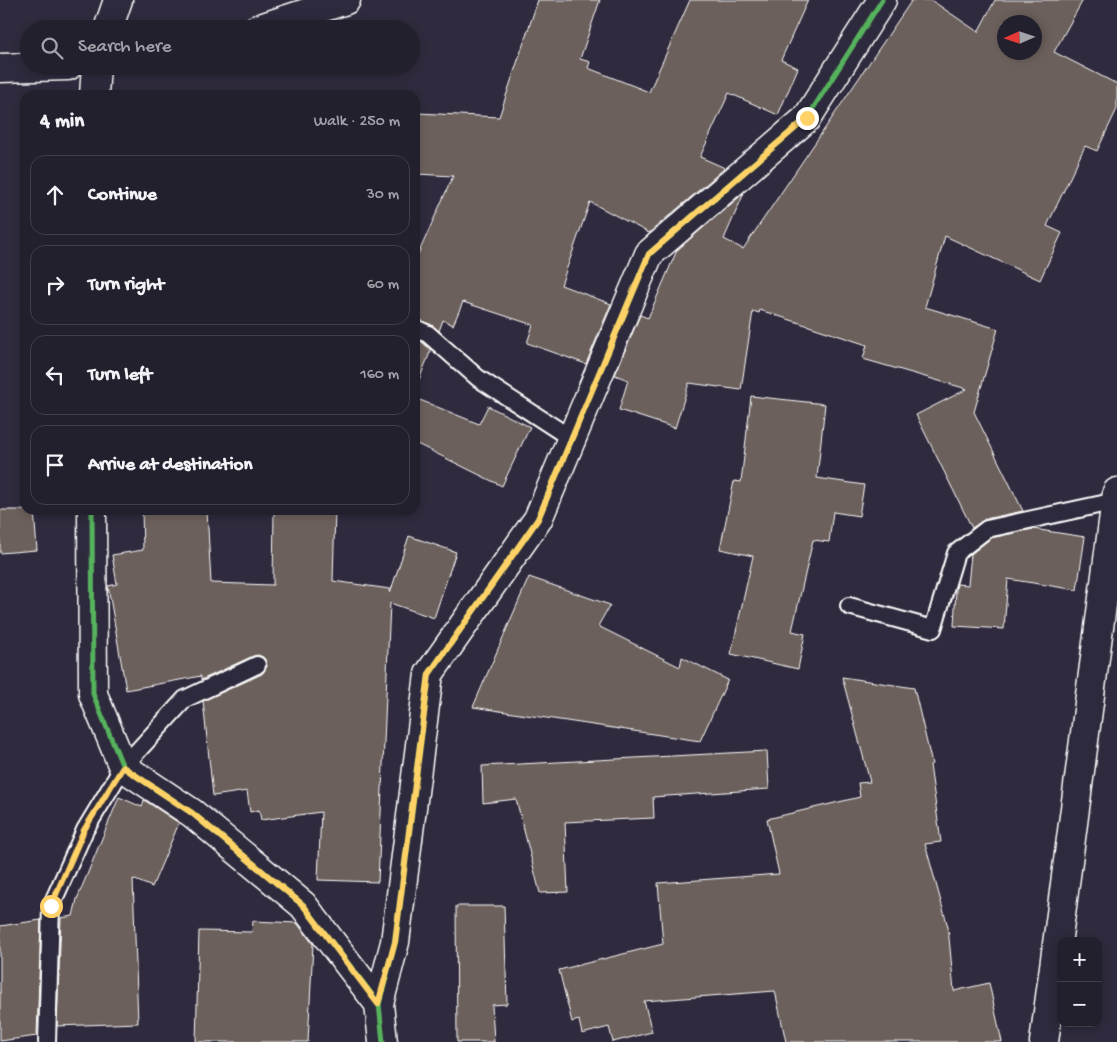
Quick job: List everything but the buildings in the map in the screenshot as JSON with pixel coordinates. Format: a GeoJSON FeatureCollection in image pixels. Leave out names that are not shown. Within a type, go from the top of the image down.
{"type":"FeatureCollection","features":[{"type":"Feature","properties":{"kind":"street"},"geometry":{"type":"LineString","coordinates":[[111,20],[118,0]]}},
{"type":"Feature","properties":{"kind":"street"},"geometry":{"type":"LineString","coordinates":[[285,20],[346,0]]}},
{"type":"Feature","properties":{"kind":"street"},"geometry":{"type":"LineString","coordinates":[[383,1042],[378,1004],[395,942],[429,674],[538,519],[649,254],[807,118],[882,0]]}},
{"type":"Feature","properties":{"kind":"street"},"geometry":{"type":"LineString","coordinates":[[0,68],[20,67]]}},
{"type":"Feature","properties":{"kind":"street"},"geometry":{"type":"LineString","coordinates":[[94,90],[95,75]]}},
{"type":"Feature","properties":{"kind":"street"},"geometry":{"type":"LineString","coordinates":[[1044,1042],[1116,497]]}},
{"type":"Feature","properties":{"kind":"street"},"geometry":{"type":"LineString","coordinates":[[92,515],[93,694],[123,767],[192,813],[303,905],[378,1004]]}},
{"type":"Feature","properties":{"kind":"lane"},"geometry":{"type":"LineString","coordinates":[[420,330],[428,334],[478,378],[572,439]]}},
{"type":"Feature","properties":{"kind":"lane"},"geometry":{"type":"LineString","coordinates":[[849,606],[933,629],[956,553],[987,529],[1116,497]]}},
{"type":"Feature","properties":{"kind":"lane"},"geometry":{"type":"LineString","coordinates":[[47,1042],[51,906],[84,830],[123,767],[185,699],[257,665]]}},
{"type":"Feature","properties":{"kind":"cycle path"},"geometry":{"type":"LineString","coordinates":[[383,1042],[379,1004],[395,942],[429,674],[538,519],[649,254],[807,118],[882,0]]}},
{"type":"Feature","properties":{"kind":"cycle path"},"geometry":{"type":"LineString","coordinates":[[92,515],[93,694],[123,767],[192,813],[303,905],[379,1004]]}},
{"type":"Feature","properties":{"kind":"route"},"geometry":{"type":"LineString","coordinates":[[51,906],[84,830],[123,767],[192,813],[303,905],[378,1004],[395,942],[429,674],[538,519],[649,254],[807,118]]}}]}
